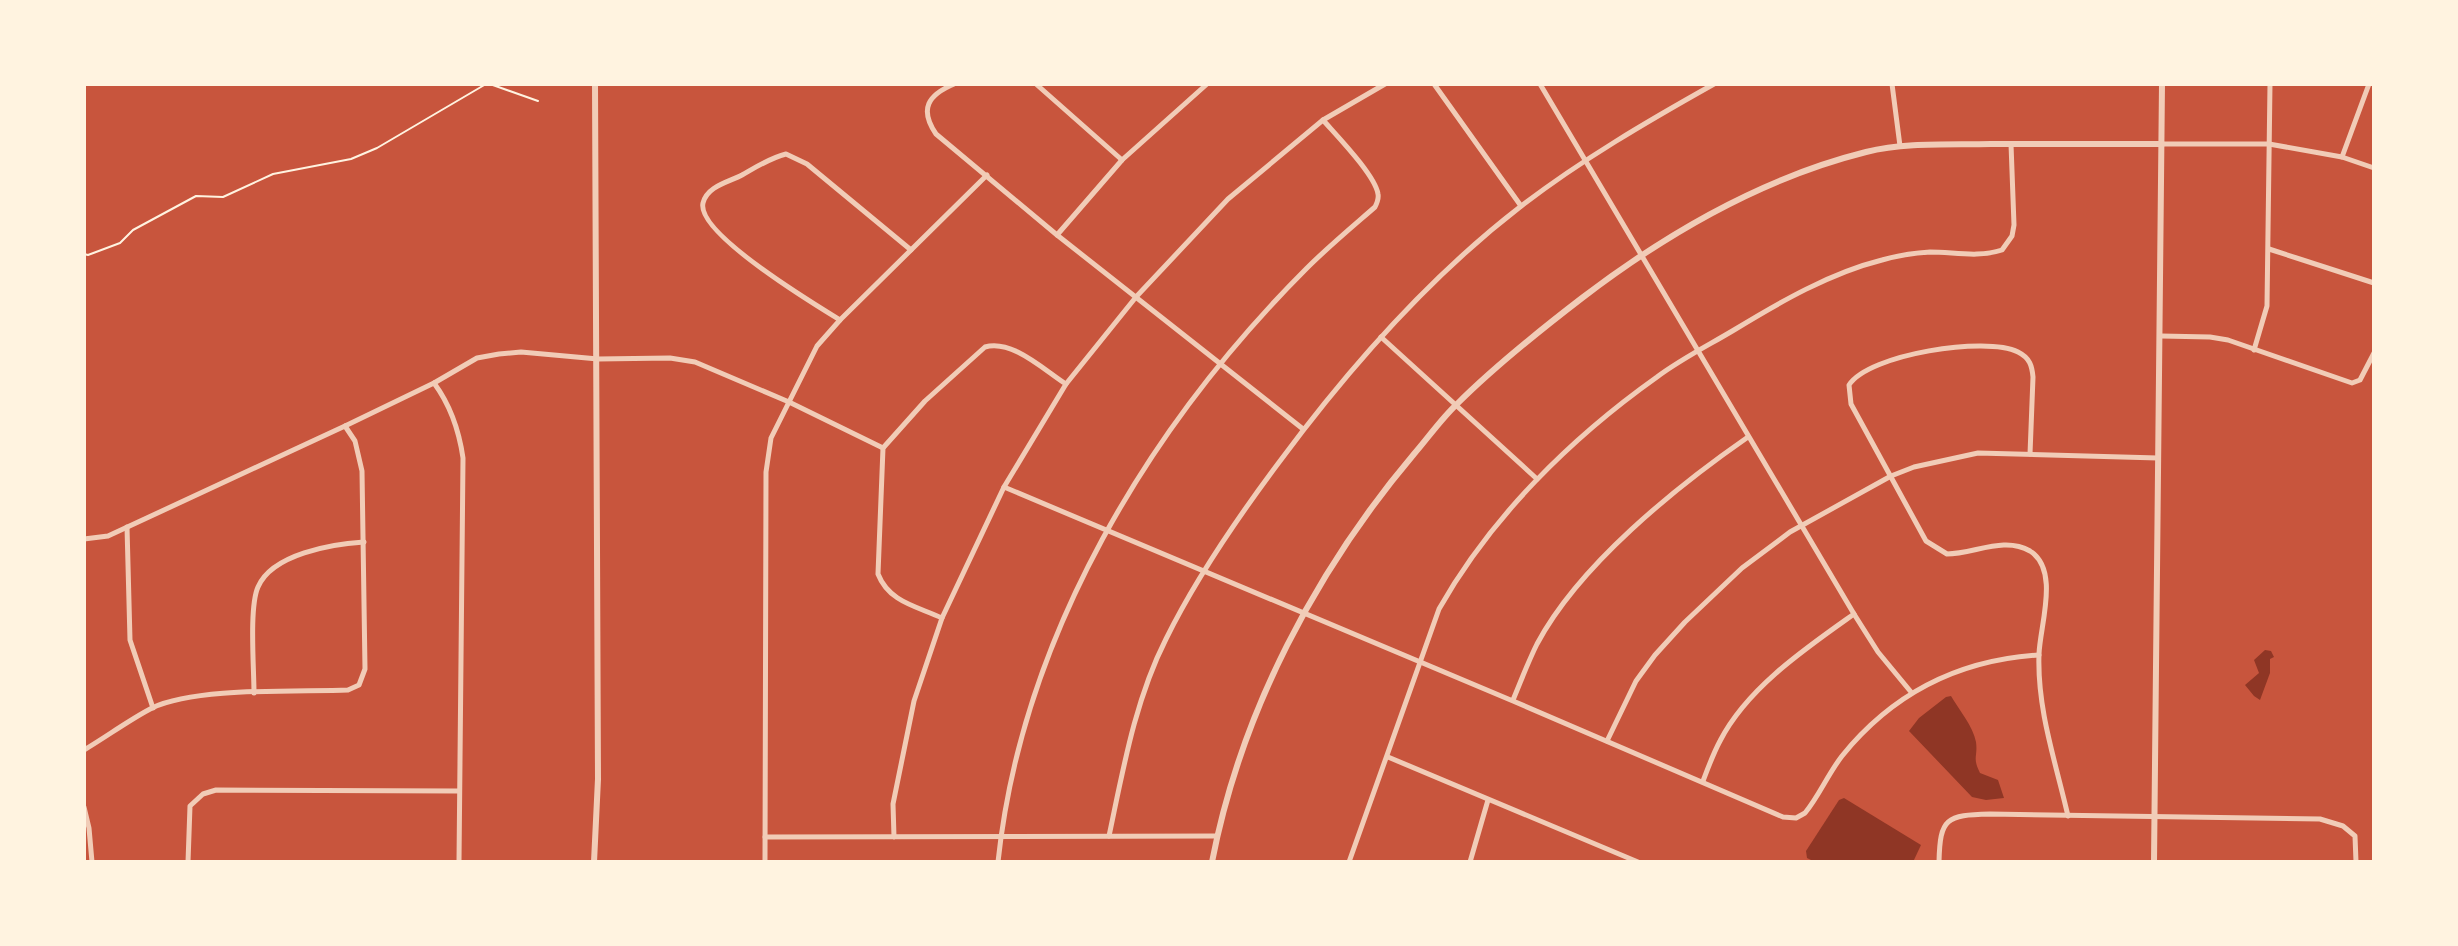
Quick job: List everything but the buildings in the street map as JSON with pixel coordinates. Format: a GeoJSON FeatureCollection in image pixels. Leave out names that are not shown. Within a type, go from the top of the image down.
{"type":"FeatureCollection","features":[{"type":"Feature","properties":{"kind":"street"},"geometry":{"type":"LineString","coordinates":[[594,862],[598,779],[595,84]]}},
{"type":"Feature","properties":{"kind":"street"},"geometry":{"type":"LineString","coordinates":[[954,84],[937,92],[926,111],[928,122],[936,134],[1057,235],[1303,429]]}},
{"type":"Feature","properties":{"kind":"street"},"geometry":{"type":"LineString","coordinates":[[1036,84],[1122,160]]}},
{"type":"Feature","properties":{"kind":"street"},"geometry":{"type":"LineString","coordinates":[[1057,235],[1122,160],[1207,84]]}},
{"type":"Feature","properties":{"kind":"street"},"geometry":{"type":"LineString","coordinates":[[894,837],[893,804],[914,701],[942,618],[1004,487],[1066,384],[1136,297],[1228,199],[1323,120],[1385,84]]}},
{"type":"Feature","properties":{"kind":"street"},"geometry":{"type":"LineString","coordinates":[[1434,84],[1521,206]]}},
{"type":"Feature","properties":{"kind":"street"},"geometry":{"type":"LineString","coordinates":[[1540,84],[1854,614],[1878,652],[1911,692]]}},
{"type":"Feature","properties":{"kind":"street"},"geometry":{"type":"LineString","coordinates":[[1109,836],[1140,707],[1165,641],[1203,572],[1249,502],[1303,429],[1381,337],[1449,268],[1521,206],[1586,161],[1714,84]]}},
{"type":"Feature","properties":{"kind":"street"},"geometry":{"type":"LineString","coordinates":[[1892,84],[1900,146]]}},
{"type":"Feature","properties":{"kind":"street"},"geometry":{"type":"LineString","coordinates":[[2154,862],[2162,84]]}},
{"type":"Feature","properties":{"kind":"street"},"geometry":{"type":"LineString","coordinates":[[2254,350],[2267,306],[2270,84]]}},
{"type":"Feature","properties":{"kind":"street"},"geometry":{"type":"LineString","coordinates":[[2342,157],[2369,84]]}},
{"type":"Feature","properties":{"kind":"street"},"geometry":{"type":"LineString","coordinates":[[998,862],[1015,761],[1052,642],[1107,530],[1154,455],[1221,364],[1308,267],[1375,207],[1378,194],[1358,161],[1323,120]]}},
{"type":"Feature","properties":{"kind":"street"},"geometry":{"type":"LineString","coordinates":[[1349,862],[1439,609],[1459,574],[1537,479],[1659,375],[1768,309],[1842,273],[1869,264],[1928,252],[1966,254],[2002,250],[2012,236],[2014,225],[2011,144]]}},
{"type":"Feature","properties":{"kind":"street"},"geometry":{"type":"LineString","coordinates":[[1212,862],[1242,754],[1261,704],[1304,614],[1368,511],[1456,405],[1547,325],[1640,254],[1705,216],[1764,188],[1822,164],[1900,146],[2269,144],[2342,157],[2374,168]]}},
{"type":"Feature","properties":{"kind":"street"},"geometry":{"type":"LineString","coordinates":[[840,320],[799,295],[722,238],[703,212],[702,204],[707,195],[717,186],[786,154],[807,164],[911,250]]}},
{"type":"Feature","properties":{"kind":"street"},"geometry":{"type":"LineString","coordinates":[[765,862],[766,472],[771,438],[817,346],[987,175]]}},
{"type":"Feature","properties":{"kind":"street"},"geometry":{"type":"LineString","coordinates":[[2269,249],[2374,283]]}},
{"type":"Feature","properties":{"kind":"street"},"geometry":{"type":"LineString","coordinates":[[2161,336],[2210,337],[2352,383],[2360,380],[2374,353]]}},
{"type":"Feature","properties":{"kind":"street"},"geometry":{"type":"LineString","coordinates":[[1381,337],[1537,479]]}},
{"type":"Feature","properties":{"kind":"street"},"geometry":{"type":"LineString","coordinates":[[942,618],[907,605],[883,588],[878,574],[883,448],[925,401],[985,347],[993,344],[1011,349],[1066,384]]}},
{"type":"Feature","properties":{"kind":"street"},"geometry":{"type":"LineString","coordinates":[[2030,454],[2032,365],[2027,358],[2005,348],[1941,348],[1916,353],[1862,371],[1849,385],[1851,404],[1926,541],[1947,554],[2009,545],[2033,553],[2042,562],[2047,577],[2039,655],[2045,724],[2068,816]]}},
{"type":"Feature","properties":{"kind":"street"},"geometry":{"type":"LineString","coordinates":[[84,539],[108,536],[345,426],[434,383],[477,358],[499,354],[521,352],[598,359],[670,358],[695,362],[789,402],[883,448]]}},
{"type":"Feature","properties":{"kind":"street"},"geometry":{"type":"LineString","coordinates":[[434,383],[451,412],[463,458],[459,862]]}},
{"type":"Feature","properties":{"kind":"street"},"geometry":{"type":"LineString","coordinates":[[84,750],[153,708],[198,696],[348,690],[359,685],[365,669],[361,462],[355,441],[345,426]]}},
{"type":"Feature","properties":{"kind":"street"},"geometry":{"type":"LineString","coordinates":[[1513,701],[1538,642],[1581,584],[1669,497],[1748,437]]}},
{"type":"Feature","properties":{"kind":"street"},"geometry":{"type":"LineString","coordinates":[[1607,741],[1636,681],[1655,655],[1742,568],[1790,532],[1891,476],[1914,467],[1978,453],[2159,458]]}},
{"type":"Feature","properties":{"kind":"street"},"geometry":{"type":"LineString","coordinates":[[1004,487],[1783,817],[1796,818],[1811,806],[1844,754],[1911,692],[1956,671],[2003,657],[2039,655]]}},
{"type":"Feature","properties":{"kind":"street"},"geometry":{"type":"LineString","coordinates":[[127,527],[130,640],[153,708]]}},
{"type":"Feature","properties":{"kind":"street"},"geometry":{"type":"LineString","coordinates":[[254,693],[255,599],[261,580],[268,572],[315,549],[336,543],[364,542]]}},
{"type":"Feature","properties":{"kind":"street"},"geometry":{"type":"LineString","coordinates":[[1703,781],[1720,740],[1760,689],[1820,638],[1854,614]]}},
{"type":"Feature","properties":{"kind":"street"},"geometry":{"type":"LineString","coordinates":[[1388,757],[1638,862]]}},
{"type":"Feature","properties":{"kind":"street"},"geometry":{"type":"LineString","coordinates":[[188,862],[190,806],[203,794],[216,790],[458,791]]}},
{"type":"Feature","properties":{"kind":"street"},"geometry":{"type":"LineString","coordinates":[[1470,862],[1488,800]]}},
{"type":"Feature","properties":{"kind":"street"},"geometry":{"type":"LineString","coordinates":[[84,807],[92,862]]}},
{"type":"Feature","properties":{"kind":"street"},"geometry":{"type":"LineString","coordinates":[[1939,862],[1941,830],[1954,816],[1990,814],[2320,819],[2343,826],[2355,836],[2356,862]]}},
{"type":"Feature","properties":{"kind":"street"},"geometry":{"type":"LineString","coordinates":[[765,837],[1217,836]]}},
{"type":"Feature","properties":{"kind":"path"},"geometry":{"type":"LineString","coordinates":[[84,254],[120,243],[133,230],[196,196],[223,197],[273,174],[351,159],[377,148],[488,84],[538,101]]}},
{"type":"Feature","properties":{"kind":"shaded area"},"geometry":{"type":"Polygon","coordinates":[[[2265,650],[2271,651],[2274,657],[2270,659],[2270,673],[2260,700],[2245,685],[2259,673],[2254,660],[2265,650]]]}},
{"type":"Feature","properties":{"kind":"shaded area"},"geometry":{"type":"Polygon","coordinates":[[[1951,696],[1974,736],[1980,773],[1998,780],[2004,798],[1986,800],[1972,797],[1909,731],[1919,718],[1951,696]]]}},
{"type":"Feature","properties":{"kind":"shaded area"},"geometry":{"type":"Polygon","coordinates":[[[1844,798],[1921,845],[1913,862],[1815,862],[1807,858],[1806,851],[1839,800],[1844,798]]]}}]}
